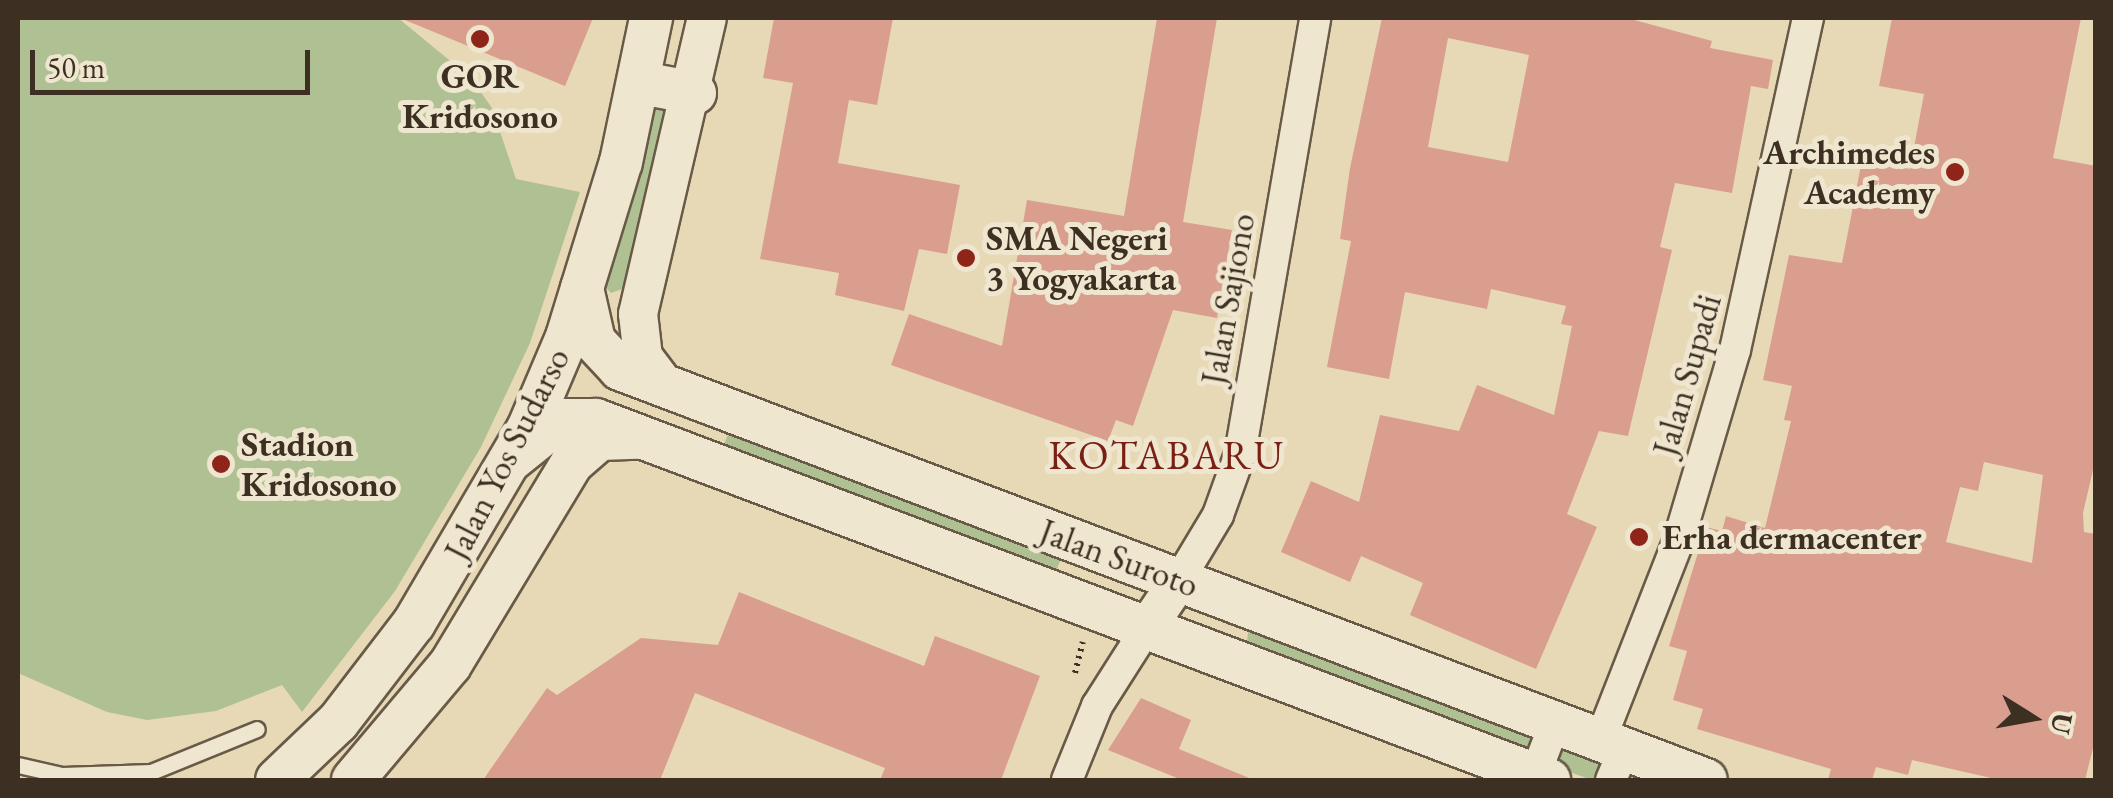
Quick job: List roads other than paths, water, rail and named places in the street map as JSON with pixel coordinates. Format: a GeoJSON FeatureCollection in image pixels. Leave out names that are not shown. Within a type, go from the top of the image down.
{"type":"FeatureCollection","features":[{"type":"Feature","properties":{"kind":"main road","name":"Jalan Yos Sudarso"},"geometry":{"type":"LineString","coordinates":[[278,780],[378,674],[511,460],[582,288],[641,84],[652,18]]}},
{"type":"Feature","properties":{"kind":"main road"},"geometry":{"type":"LineString","coordinates":[[641,84],[695,93]]}},
{"type":"Feature","properties":{"kind":"main road","name":"Jalan Suroto"},"geometry":{"type":"LineString","coordinates":[[582,288],[600,351],[620,369],[1555,723],[1612,757],[1706,780]]}},
{"type":"Feature","properties":{"kind":"main road","name":"Jalan Suroto"},"geometry":{"type":"LineString","coordinates":[[511,460],[536,434],[574,417],[647,440],[1539,779]]}},
{"type":"Feature","properties":{"kind":"main road","name":"Jalan Yos Sudarso"},"geometry":{"type":"LineString","coordinates":[[352,780],[450,664],[572,462],[610,435],[647,440]]}},
{"type":"Feature","properties":{"kind":"street"},"geometry":{"type":"LineString","coordinates":[[666,387],[642,357],[638,314],[695,93],[707,18]]}},
{"type":"Feature","properties":{"kind":"street","name":"Jalan Sajiono"},"geometry":{"type":"LineString","coordinates":[[1179,580],[1218,515],[1240,454],[1315,18]]}},
{"type":"Feature","properties":{"kind":"street","name":"Jalan Supadi"},"geometry":{"type":"LineString","coordinates":[[1612,757],[1735,350],[1808,18]]}},
{"type":"Feature","properties":{"kind":"street"},"geometry":{"type":"LineString","coordinates":[[1068,780],[1104,691],[1179,580]]}},
{"type":"Feature","properties":{"kind":"street"},"geometry":{"type":"LineString","coordinates":[[1539,779],[1555,723]]}},
{"type":"Feature","properties":{"kind":"lane"},"geometry":{"type":"LineString","coordinates":[[18,766],[62,775],[153,776],[257,728]]}},
{"type":"Feature","properties":{"kind":"place","name":"GOR Kridosono"},"geometry":{"type":"Point","coordinates":[480,39]}},
{"type":"Feature","properties":{"kind":"place","name":"Archimedes Academy"},"geometry":{"type":"Point","coordinates":[1955,172]}},
{"type":"Feature","properties":{"kind":"place","name":"SMA Negeri 3 Yogyakarta"},"geometry":{"type":"Point","coordinates":[966,258]}},
{"type":"Feature","properties":{"kind":"place","name":"Stadion Kridosono"},"geometry":{"type":"Point","coordinates":[221,464]}},
{"type":"Feature","properties":{"kind":"place","name":"Erha dermacenter"},"geometry":{"type":"Point","coordinates":[1639,537]}},
{"type":"Feature","properties":{"kind":"district","name":"KOTABARU"},"geometry":{"type":"Point","coordinates":[1167,455]}}]}
